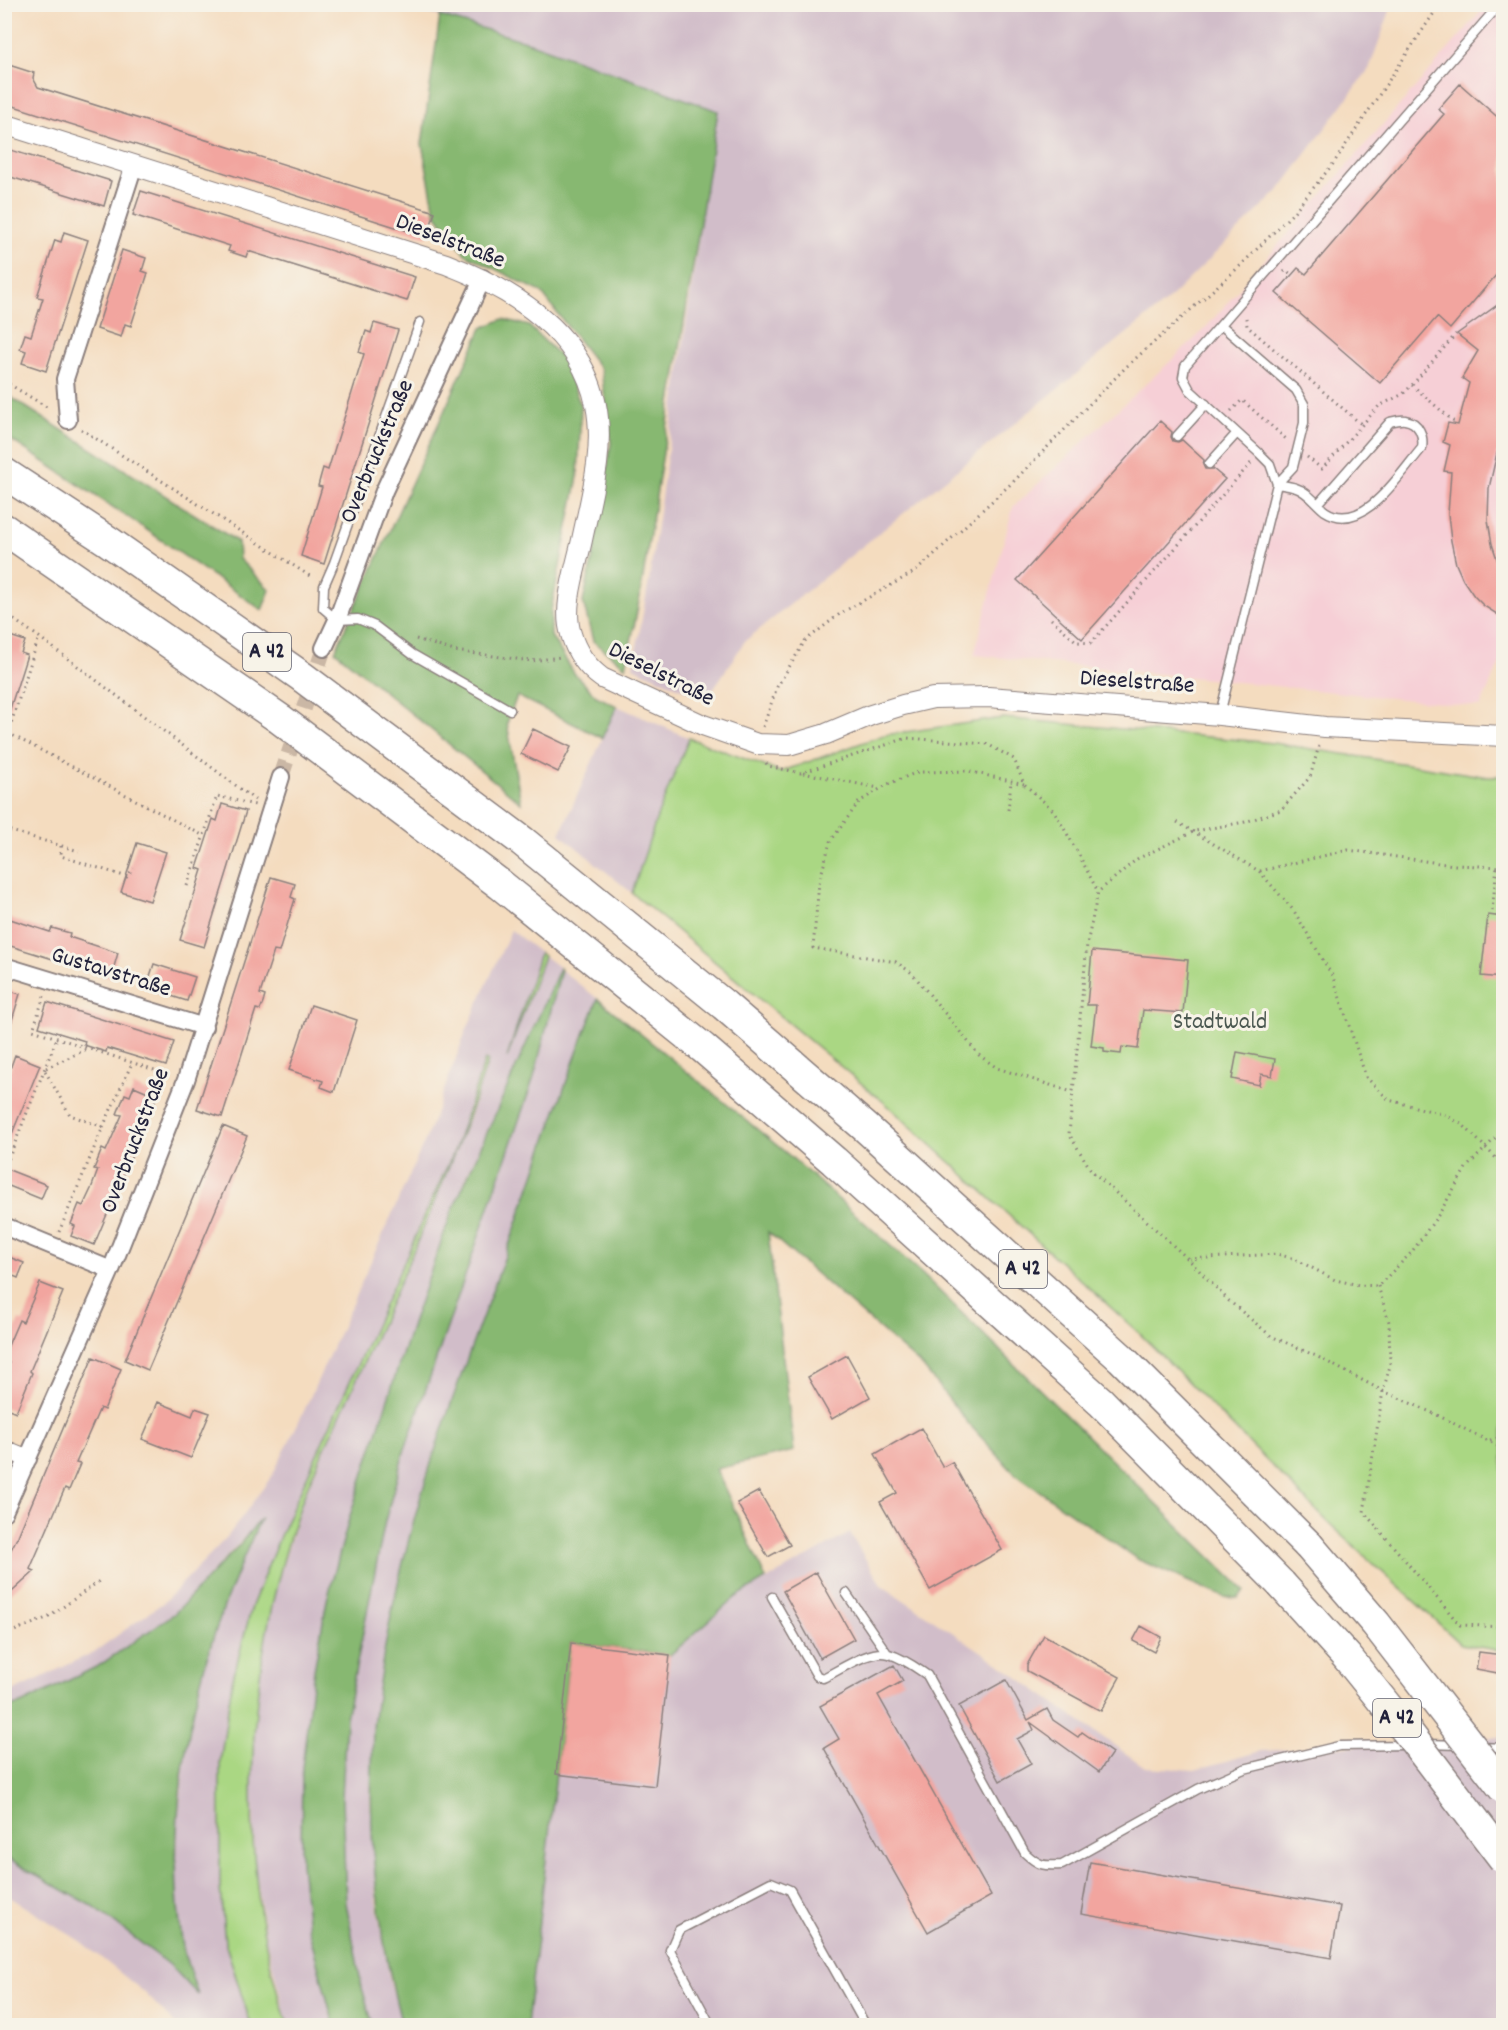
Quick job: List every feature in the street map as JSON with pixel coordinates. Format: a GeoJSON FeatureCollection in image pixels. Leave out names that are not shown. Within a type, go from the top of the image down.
{"type":"FeatureCollection","features":[{"type":"Feature","properties":{"kind":"highway","name":"A 42"},"geometry":{"type":"LineString","coordinates":[[4,473],[108,541],[301,676],[522,841],[724,1005],[866,1127],[1121,1358],[1309,1546],[1376,1624],[1503,1789]]}},
{"type":"Feature","properties":{"kind":"highway","name":"A 42"},"geometry":{"type":"LineString","coordinates":[[4,529],[280,719],[501,885],[703,1048],[834,1161],[1101,1402],[1281,1584],[1347,1657],[1406,1730],[1503,1859]]}},
{"type":"Feature","properties":{"kind":"street","name":"Dieselstraße"},"geometry":{"type":"LineString","coordinates":[[4,124],[446,264],[483,278],[512,294],[540,315],[566,342],[581,364],[596,404],[598,442],[595,481],[568,601],[570,633],[579,654],[590,669],[619,688],[703,725],[757,744],[789,745],[826,734],[903,705],[933,698],[988,697],[1220,715],[1325,727],[1503,736]]}},
{"type":"Feature","properties":{"kind":"street"},"geometry":{"type":"LineString","coordinates":[[68,420],[65,379],[134,165]]}},
{"type":"Feature","properties":{"kind":"street","name":"Overbruckstraße"},"geometry":{"type":"LineString","coordinates":[[324,648],[337,620],[384,491],[483,278]]}},
{"type":"Feature","properties":{"kind":"street","name":"Overbruckstraße"},"geometry":{"type":"LineString","coordinates":[[4,1512],[111,1270],[186,1080],[281,777]]}},
{"type":"Feature","properties":{"kind":"street","name":"Gustavstraße"},"geometry":{"type":"LineString","coordinates":[[4,966],[204,1027]]}},
{"type":"Feature","properties":{"kind":"street"},"geometry":{"type":"LineString","coordinates":[[4,1226],[111,1270]]}},
{"type":"Feature","properties":{"kind":"street"},"geometry":{"type":"LineString","coordinates":[[4,1449],[28,1459]]}},
{"type":"Feature","properties":{"kind":"lane"},"geometry":{"type":"LineString","coordinates":[[1278,484],[1270,464],[1190,390],[1183,377],[1185,366],[1500,4]]}},
{"type":"Feature","properties":{"kind":"lane"},"geometry":{"type":"LineString","coordinates":[[420,322],[324,586],[323,608],[337,620],[358,619],[375,626],[412,654],[510,710]]}},
{"type":"Feature","properties":{"kind":"lane"},"geometry":{"type":"LineString","coordinates":[[1220,715],[1278,484],[1293,467],[1304,423],[1304,404],[1296,390],[1221,325]]}},
{"type":"Feature","properties":{"kind":"lane"},"geometry":{"type":"LineString","coordinates":[[1177,436],[1206,405]]}},
{"type":"Feature","properties":{"kind":"lane"},"geometry":{"type":"LineString","coordinates":[[1278,484],[1298,488],[1318,504],[1336,517],[1364,512],[1376,502],[1422,448],[1424,438],[1416,426],[1405,419],[1390,422],[1318,504]]}},
{"type":"Feature","properties":{"kind":"lane"},"geometry":{"type":"LineString","coordinates":[[1209,465],[1237,433]]}},
{"type":"Feature","properties":{"kind":"lane"},"geometry":{"type":"LineString","coordinates":[[846,1593],[887,1653]]}},
{"type":"Feature","properties":{"kind":"lane"},"geometry":{"type":"LineString","coordinates":[[772,1597],[817,1676],[823,1678],[877,1653],[887,1653],[903,1659],[927,1675],[1025,1853],[1037,1864],[1062,1865],[1198,1789],[1244,1769],[1339,1746],[1437,1744],[1503,1748]]}},
{"type":"Feature","properties":{"kind":"lane"},"geometry":{"type":"LineString","coordinates":[[711,2025],[670,1950],[679,1930],[771,1882],[790,1890],[866,2025]]}},
{"type":"Feature","properties":{"kind":"path"},"geometry":{"type":"LineString","coordinates":[[880,788],[768,766],[757,744],[777,687],[806,641],[841,613],[916,571],[1014,481],[1126,367],[1246,259],[1292,214],[1333,164],[1440,4]]}},
{"type":"Feature","properties":{"kind":"path"},"geometry":{"type":"LineString","coordinates":[[1279,278],[1286,270],[1292,275]]}},
{"type":"Feature","properties":{"kind":"path"},"geometry":{"type":"LineString","coordinates":[[1247,314],[1245,320],[1247,326],[1361,424]]}},
{"type":"Feature","properties":{"kind":"path"},"geometry":{"type":"LineString","coordinates":[[1230,412],[1242,400],[1322,469],[1379,406],[1403,394],[1412,385],[1456,334]]}},
{"type":"Feature","properties":{"kind":"path"},"geometry":{"type":"LineString","coordinates":[[4,381],[324,586]]}},
{"type":"Feature","properties":{"kind":"path"},"geometry":{"type":"LineString","coordinates":[[1412,385],[1453,421],[1458,422]]}},
{"type":"Feature","properties":{"kind":"path"},"geometry":{"type":"LineString","coordinates":[[1051,619],[1077,642],[1091,643],[1259,453]]}},
{"type":"Feature","properties":{"kind":"path"},"geometry":{"type":"LineString","coordinates":[[4,614],[39,637],[250,794],[263,807],[218,795],[187,886]]}},
{"type":"Feature","properties":{"kind":"path"},"geometry":{"type":"LineString","coordinates":[[4,745],[39,637]]}},
{"type":"Feature","properties":{"kind":"path"},"geometry":{"type":"LineString","coordinates":[[409,637],[454,651],[532,661],[579,654]]}},
{"type":"Feature","properties":{"kind":"path"},"geometry":{"type":"LineString","coordinates":[[4,725],[10,727]]}},
{"type":"Feature","properties":{"kind":"path"},"geometry":{"type":"LineString","coordinates":[[1325,727],[1310,777],[1281,810],[1245,822],[1195,831],[1137,859],[1098,892],[1087,944],[1070,1134],[1091,1170],[1188,1259],[1228,1300],[1271,1336],[1503,1449]]}},
{"type":"Feature","properties":{"kind":"path"},"geometry":{"type":"LineString","coordinates":[[8,733],[204,836]]}},
{"type":"Feature","properties":{"kind":"path"},"geometry":{"type":"LineString","coordinates":[[801,773],[907,738],[987,744],[1014,759],[1024,784],[1054,812],[1098,892]]}},
{"type":"Feature","properties":{"kind":"path"},"geometry":{"type":"LineString","coordinates":[[1024,784],[967,771],[918,772],[880,788],[859,802],[830,842],[819,883],[813,948],[896,962],[912,973],[980,1055],[997,1068],[1072,1092]]}},
{"type":"Feature","properties":{"kind":"path"},"geometry":{"type":"LineString","coordinates":[[1008,810],[1011,782]]}},
{"type":"Feature","properties":{"kind":"path"},"geometry":{"type":"LineString","coordinates":[[1177,822],[1259,871],[1294,911],[1333,976],[1366,1077],[1389,1100],[1446,1115],[1464,1126],[1503,1166]]}},
{"type":"Feature","properties":{"kind":"path"},"geometry":{"type":"LineString","coordinates":[[4,829],[79,850]]}},
{"type":"Feature","properties":{"kind":"path"},"geometry":{"type":"LineString","coordinates":[[61,846],[61,856],[127,877],[133,868]]}},
{"type":"Feature","properties":{"kind":"path"},"geometry":{"type":"LineString","coordinates":[[1259,871],[1348,850],[1453,865],[1503,867]]}},
{"type":"Feature","properties":{"kind":"path"},"geometry":{"type":"LineString","coordinates":[[1492,911],[1497,867]]}},
{"type":"Feature","properties":{"kind":"path"},"geometry":{"type":"LineString","coordinates":[[49,980],[33,1030],[186,1080]]}},
{"type":"Feature","properties":{"kind":"path"},"geometry":{"type":"LineString","coordinates":[[4,1170],[57,1038]]}},
{"type":"Feature","properties":{"kind":"path"},"geometry":{"type":"LineString","coordinates":[[44,1069],[89,1048]]}},
{"type":"Feature","properties":{"kind":"path"},"geometry":{"type":"LineString","coordinates":[[54,1246],[132,1062]]}},
{"type":"Feature","properties":{"kind":"path"},"geometry":{"type":"LineString","coordinates":[[44,1069],[70,1115],[103,1127]]}},
{"type":"Feature","properties":{"kind":"path"},"geometry":{"type":"LineString","coordinates":[[1188,1259],[1277,1254],[1295,1259],[1335,1280],[1378,1286],[1411,1253],[1439,1214],[1466,1168],[1503,1130]]}},
{"type":"Feature","properties":{"kind":"path"},"geometry":{"type":"LineString","coordinates":[[1378,1286],[1389,1322],[1390,1366],[1383,1391],[1364,1512],[1460,1625],[1503,1627]]}},
{"type":"Feature","properties":{"kind":"path"},"geometry":{"type":"LineString","coordinates":[[1488,1441],[1503,1436]]}},
{"type":"Feature","properties":{"kind":"path"},"geometry":{"type":"LineString","coordinates":[[4,1635],[49,1617],[102,1579]]}},
{"type":"Feature","properties":{"kind":"shaded area"},"geometry":{"type":"Polygon","coordinates":[[[378,5],[1392,5],[1369,69],[1281,188],[1167,301],[745,641],[706,700],[633,667],[649,581],[717,111],[440,16],[378,5]]]}},
{"type":"Feature","properties":{"kind":"shaded area"},"geometry":{"type":"Polygon","coordinates":[[[1487,5],[1503,5],[1504,654],[1480,707],[974,655],[1013,507],[1203,331],[1487,5]]]}},
{"type":"Feature","properties":{"kind":"shaded area"},"geometry":{"type":"Polygon","coordinates":[[[617,706],[689,738],[658,814],[632,893],[560,834],[617,706]]]}},
{"type":"Feature","properties":{"kind":"shaded area"},"geometry":{"type":"Polygon","coordinates":[[[511,930],[540,953],[514,1037],[544,956],[560,968],[465,1180],[414,1318],[349,1519],[327,1600],[313,1676],[302,1768],[301,1863],[308,1928],[334,2025],[288,2025],[266,1940],[255,1866],[252,1769],[260,1664],[277,1585],[302,1501],[447,1172],[471,1113],[488,1062],[485,1061],[455,1149],[280,1536],[232,1682],[220,1763],[219,1830],[225,1942],[251,2025],[176,2025],[144,1992],[80,1941],[5,1894],[4,1857],[95,1908],[170,1965],[197,1993],[183,1949],[176,1887],[178,1821],[186,1750],[202,1672],[227,1597],[259,1521],[175,1613],[100,1665],[21,1704],[5,1708],[5,1693],[16,1690],[94,1652],[164,1602],[228,1536],[272,1476],[304,1411],[427,1136],[466,1031],[511,930]]]}},
{"type":"Feature","properties":{"kind":"shaded area"},"geometry":{"type":"Polygon","coordinates":[[[561,970],[598,999],[582,1037],[541,1159],[432,1458],[411,1528],[388,1639],[374,1720],[370,1801],[376,1901],[390,1981],[402,2025],[373,2026],[362,1988],[346,1903],[342,1799],[346,1718],[385,1521],[404,1452],[534,1077],[561,970]]]}},
{"type":"Feature","properties":{"kind":"shaded area"},"geometry":{"type":"Polygon","coordinates":[[[850,1533],[881,1585],[985,1654],[1145,1767],[1195,1770],[1261,1751],[1503,1737],[1503,2025],[527,2026],[571,1643],[670,1654],[736,1597],[850,1533]]]}},
{"type":"Feature","properties":{"kind":"green space"},"geometry":{"type":"Polygon","coordinates":[[[440,16],[525,41],[718,111],[640,596],[626,667],[593,641],[583,602],[594,552],[611,443],[601,370],[541,292],[465,254],[435,212],[422,144],[440,16]]]}},
{"type":"Feature","properties":{"kind":"green space"},"geometry":{"type":"Polygon","coordinates":[[[503,319],[529,326],[563,359],[581,406],[578,477],[551,610],[551,636],[574,673],[596,696],[617,706],[602,738],[517,696],[507,723],[521,803],[335,651],[482,328],[503,319]]]}},
{"type":"Feature","properties":{"kind":"green space"},"geometry":{"type":"Polygon","coordinates":[[[4,393],[238,542],[239,559],[270,590],[262,610],[128,517],[5,436],[4,393]]]}},
{"type":"Feature","properties":{"kind":"green space","name":"Stadtwald"},"geometry":{"type":"Polygon","coordinates":[[[1003,718],[1273,743],[1482,776],[1503,776],[1503,1651],[1461,1644],[1330,1524],[1140,1334],[886,1104],[632,893],[658,814],[689,738],[780,772],[884,735],[1003,718]]]}},
{"type":"Feature","properties":{"kind":"green space"},"geometry":{"type":"Polygon","coordinates":[[[540,953],[544,956],[507,1058],[540,953]]]}},
{"type":"Feature","properties":{"kind":"green space"},"geometry":{"type":"Polygon","coordinates":[[[560,968],[534,1077],[404,1452],[385,1521],[346,1718],[342,1799],[346,1903],[362,1988],[373,2025],[334,2025],[308,1928],[301,1863],[302,1768],[313,1676],[327,1600],[349,1519],[414,1318],[451,1214],[560,968]]]}},
{"type":"Feature","properties":{"kind":"green space"},"geometry":{"type":"Polygon","coordinates":[[[598,999],[790,1156],[922,1274],[1245,1591],[1238,1598],[1224,1597],[1137,1559],[1015,1474],[968,1423],[923,1367],[768,1232],[794,1451],[716,1469],[766,1579],[736,1597],[670,1655],[571,1643],[527,2025],[402,2026],[387,1961],[377,1897],[371,1799],[373,1724],[390,1620],[405,1553],[423,1489],[459,1379],[598,999]]]}},
{"type":"Feature","properties":{"kind":"green space"},"geometry":{"type":"Polygon","coordinates":[[[485,1060],[488,1061],[474,1102],[442,1184],[314,1472],[302,1501],[283,1562],[268,1627],[258,1694],[253,1763],[253,1831],[259,1898],[270,1963],[288,2025],[251,2025],[225,1942],[220,1888],[220,1763],[232,1682],[252,1606],[280,1536],[455,1149],[485,1060]]]}},
{"type":"Feature","properties":{"kind":"green space"},"geometry":{"type":"Polygon","coordinates":[[[261,1518],[231,1588],[213,1639],[190,1725],[183,1770],[176,1859],[178,1904],[184,1953],[198,1995],[170,1965],[95,1908],[5,1857],[5,1708],[21,1704],[100,1665],[175,1613],[240,1544],[261,1518]]]}},
{"type":"Feature","properties":{"kind":"building"},"geometry":{"type":"Polygon","coordinates":[[[9,65],[34,73],[33,78],[38,87],[435,212],[427,237],[4,103],[4,78],[9,65]]]}},
{"type":"Feature","properties":{"kind":"building"},"geometry":{"type":"Polygon","coordinates":[[[1460,84],[1503,122],[1503,267],[1450,329],[1437,317],[1380,383],[1276,293],[1298,268],[1306,274],[1444,114],[1438,109],[1460,84]]]}},
{"type":"Feature","properties":{"kind":"building"},"geometry":{"type":"Polygon","coordinates":[[[4,148],[111,181],[104,206],[4,175],[4,148]]]}},
{"type":"Feature","properties":{"kind":"building"},"geometry":{"type":"Polygon","coordinates":[[[141,191],[415,277],[407,301],[248,251],[246,257],[228,251],[230,246],[133,215],[141,191]]]}},
{"type":"Feature","properties":{"kind":"building"},"geometry":{"type":"Polygon","coordinates":[[[64,232],[88,240],[46,371],[22,363],[26,351],[20,349],[25,334],[31,336],[43,298],[37,297],[55,240],[61,242],[64,232]]]}},
{"type":"Feature","properties":{"kind":"building"},"geometry":{"type":"Polygon","coordinates":[[[122,250],[146,258],[142,271],[148,273],[131,326],[125,324],[121,337],[97,329],[122,250]]]}},
{"type":"Feature","properties":{"kind":"building"},"geometry":{"type":"Polygon","coordinates":[[[1503,301],[1503,455],[1497,453],[1489,488],[1488,520],[1492,544],[1503,571],[1503,618],[1484,606],[1474,596],[1456,564],[1448,514],[1451,472],[1444,471],[1450,445],[1443,442],[1448,423],[1458,425],[1469,383],[1462,378],[1478,351],[1457,334],[1503,301]]]}},
{"type":"Feature","properties":{"kind":"building"},"geometry":{"type":"Polygon","coordinates":[[[374,323],[398,330],[324,564],[301,556],[322,487],[318,486],[323,468],[328,470],[364,354],[359,352],[366,331],[371,333],[374,323]]]}},
{"type":"Feature","properties":{"kind":"building"},"geometry":{"type":"Polygon","coordinates":[[[1160,421],[1172,432],[1173,441],[1182,440],[1204,460],[1205,469],[1213,469],[1225,479],[1082,639],[1017,580],[1160,421]]]}},
{"type":"Feature","properties":{"kind":"building"},"geometry":{"type":"Polygon","coordinates":[[[4,634],[25,641],[21,653],[27,655],[8,715],[4,714],[4,634]]]}},
{"type":"Feature","properties":{"kind":"building"},"geometry":{"type":"Polygon","coordinates":[[[533,729],[571,747],[558,772],[521,754],[533,729]]]}},
{"type":"Feature","properties":{"kind":"building"},"geometry":{"type":"Polygon","coordinates":[[[222,804],[246,811],[204,947],[180,940],[202,870],[197,868],[213,819],[217,821],[222,804]]]}},
{"type":"Feature","properties":{"kind":"building"},"geometry":{"type":"Polygon","coordinates":[[[137,843],[166,852],[150,901],[121,892],[137,843]]]}},
{"type":"Feature","properties":{"kind":"building"},"geometry":{"type":"Polygon","coordinates":[[[271,877],[295,884],[291,897],[295,899],[279,952],[274,951],[260,994],[265,996],[263,1003],[260,1010],[256,1009],[222,1117],[197,1109],[271,877]]]}},
{"type":"Feature","properties":{"kind":"building"},"geometry":{"type":"Polygon","coordinates":[[[1488,915],[1503,917],[1503,978],[1481,976],[1488,915]]]}},
{"type":"Feature","properties":{"kind":"building"},"geometry":{"type":"Polygon","coordinates":[[[4,917],[50,932],[52,928],[70,933],[69,937],[118,953],[111,977],[4,944],[4,917]]]}},
{"type":"Feature","properties":{"kind":"building"},"geometry":{"type":"Polygon","coordinates":[[[1092,951],[1188,960],[1183,1013],[1143,1010],[1138,1049],[1122,1047],[1121,1054],[1104,1052],[1104,1048],[1091,1046],[1096,1005],[1087,1005],[1092,951]]]}},
{"type":"Feature","properties":{"kind":"building"},"geometry":{"type":"Polygon","coordinates":[[[154,964],[195,977],[187,1001],[146,988],[154,964]]]}},
{"type":"Feature","properties":{"kind":"building"},"geometry":{"type":"Polygon","coordinates":[[[4,989],[20,994],[8,1033],[4,1033],[4,989]]]}},
{"type":"Feature","properties":{"kind":"building"},"geometry":{"type":"Polygon","coordinates":[[[47,1002],[174,1042],[166,1066],[107,1048],[106,1052],[84,1045],[85,1041],[39,1027],[47,1002]]]}},
{"type":"Feature","properties":{"kind":"building"},"geometry":{"type":"Polygon","coordinates":[[[311,1005],[357,1020],[334,1092],[321,1087],[323,1081],[289,1070],[311,1005]]]}},
{"type":"Feature","properties":{"kind":"building"},"geometry":{"type":"Polygon","coordinates":[[[1237,1052],[1275,1059],[1272,1076],[1261,1074],[1259,1085],[1232,1079],[1237,1052]]]}},
{"type":"Feature","properties":{"kind":"building"},"geometry":{"type":"Polygon","coordinates":[[[15,1055],[40,1065],[5,1151],[4,1086],[15,1055]]]}},
{"type":"Feature","properties":{"kind":"building"},"geometry":{"type":"Polygon","coordinates":[[[134,1086],[157,1096],[94,1245],[71,1236],[75,1226],[71,1224],[79,1204],[83,1206],[91,1189],[98,1170],[94,1169],[102,1149],[106,1151],[122,1115],[117,1114],[125,1094],[130,1096],[134,1086]]]}},
{"type":"Feature","properties":{"kind":"building"},"geometry":{"type":"Polygon","coordinates":[[[223,1126],[247,1136],[148,1370],[125,1360],[223,1126]]]}},
{"type":"Feature","properties":{"kind":"building"},"geometry":{"type":"Polygon","coordinates":[[[4,1168],[47,1185],[41,1199],[4,1184],[4,1168]]]}},
{"type":"Feature","properties":{"kind":"building"},"geometry":{"type":"Polygon","coordinates":[[[4,1255],[24,1263],[18,1278],[4,1272],[4,1255]]]}},
{"type":"Feature","properties":{"kind":"building"},"geometry":{"type":"Polygon","coordinates":[[[40,1283],[63,1292],[30,1371],[32,1373],[16,1412],[4,1407],[4,1373],[9,1363],[4,1361],[4,1355],[19,1320],[23,1322],[40,1283]]]}},
{"type":"Feature","properties":{"kind":"building"},"geometry":{"type":"Polygon","coordinates":[[[847,1355],[870,1397],[832,1419],[808,1377],[847,1355]]]}},
{"type":"Feature","properties":{"kind":"building"},"geometry":{"type":"Polygon","coordinates":[[[93,1357],[121,1369],[104,1410],[100,1408],[76,1463],[80,1464],[69,1490],[65,1488],[30,1569],[35,1571],[4,1599],[4,1563],[18,1536],[93,1357]]]}},
{"type":"Feature","properties":{"kind":"building"},"geometry":{"type":"Polygon","coordinates":[[[158,1402],[192,1416],[195,1408],[210,1413],[191,1458],[142,1439],[158,1402]]]}},
{"type":"Feature","properties":{"kind":"building"},"geometry":{"type":"Polygon","coordinates":[[[921,1428],[943,1467],[952,1462],[1002,1550],[930,1590],[880,1502],[897,1493],[875,1454],[921,1428]]]}},
{"type":"Feature","properties":{"kind":"building"},"geometry":{"type":"Polygon","coordinates":[[[759,1491],[790,1545],[768,1557],[737,1503],[759,1491]]]}},
{"type":"Feature","properties":{"kind":"building"},"geometry":{"type":"Polygon","coordinates":[[[816,1572],[854,1639],[820,1658],[783,1591],[816,1572]]]}},
{"type":"Feature","properties":{"kind":"building"},"geometry":{"type":"Polygon","coordinates":[[[1141,1626],[1161,1637],[1154,1652],[1133,1641],[1141,1626]]]}},
{"type":"Feature","properties":{"kind":"building"},"geometry":{"type":"Polygon","coordinates":[[[1044,1635],[1120,1677],[1101,1711],[1027,1671],[1027,1665],[1044,1635]]]}},
{"type":"Feature","properties":{"kind":"building"},"geometry":{"type":"Polygon","coordinates":[[[571,1643],[670,1655],[655,1786],[556,1774],[571,1643]]]}},
{"type":"Feature","properties":{"kind":"building"},"geometry":{"type":"Polygon","coordinates":[[[1479,1652],[1503,1655],[1503,1674],[1476,1669],[1479,1652]]]}},
{"type":"Feature","properties":{"kind":"building"},"geometry":{"type":"Polygon","coordinates":[[[894,1665],[903,1681],[878,1695],[991,1896],[928,1932],[824,1748],[839,1739],[820,1706],[894,1665]]]}},
{"type":"Feature","properties":{"kind":"building"},"geometry":{"type":"Polygon","coordinates":[[[1006,1680],[1028,1720],[1047,1709],[1053,1720],[1078,1737],[1082,1732],[1112,1753],[1099,1772],[1030,1722],[1034,1730],[1017,1739],[1031,1764],[1000,1781],[959,1706],[1006,1680]]]}},
{"type":"Feature","properties":{"kind":"building"},"geometry":{"type":"Polygon","coordinates":[[[1090,1862],[1340,1906],[1331,1958],[1081,1914],[1090,1862]]]}},
{"type":"Feature","properties":{"kind":"tunnel"},"geometry":{"type":"LineString","coordinates":[[281,777],[324,648]]}}]}
